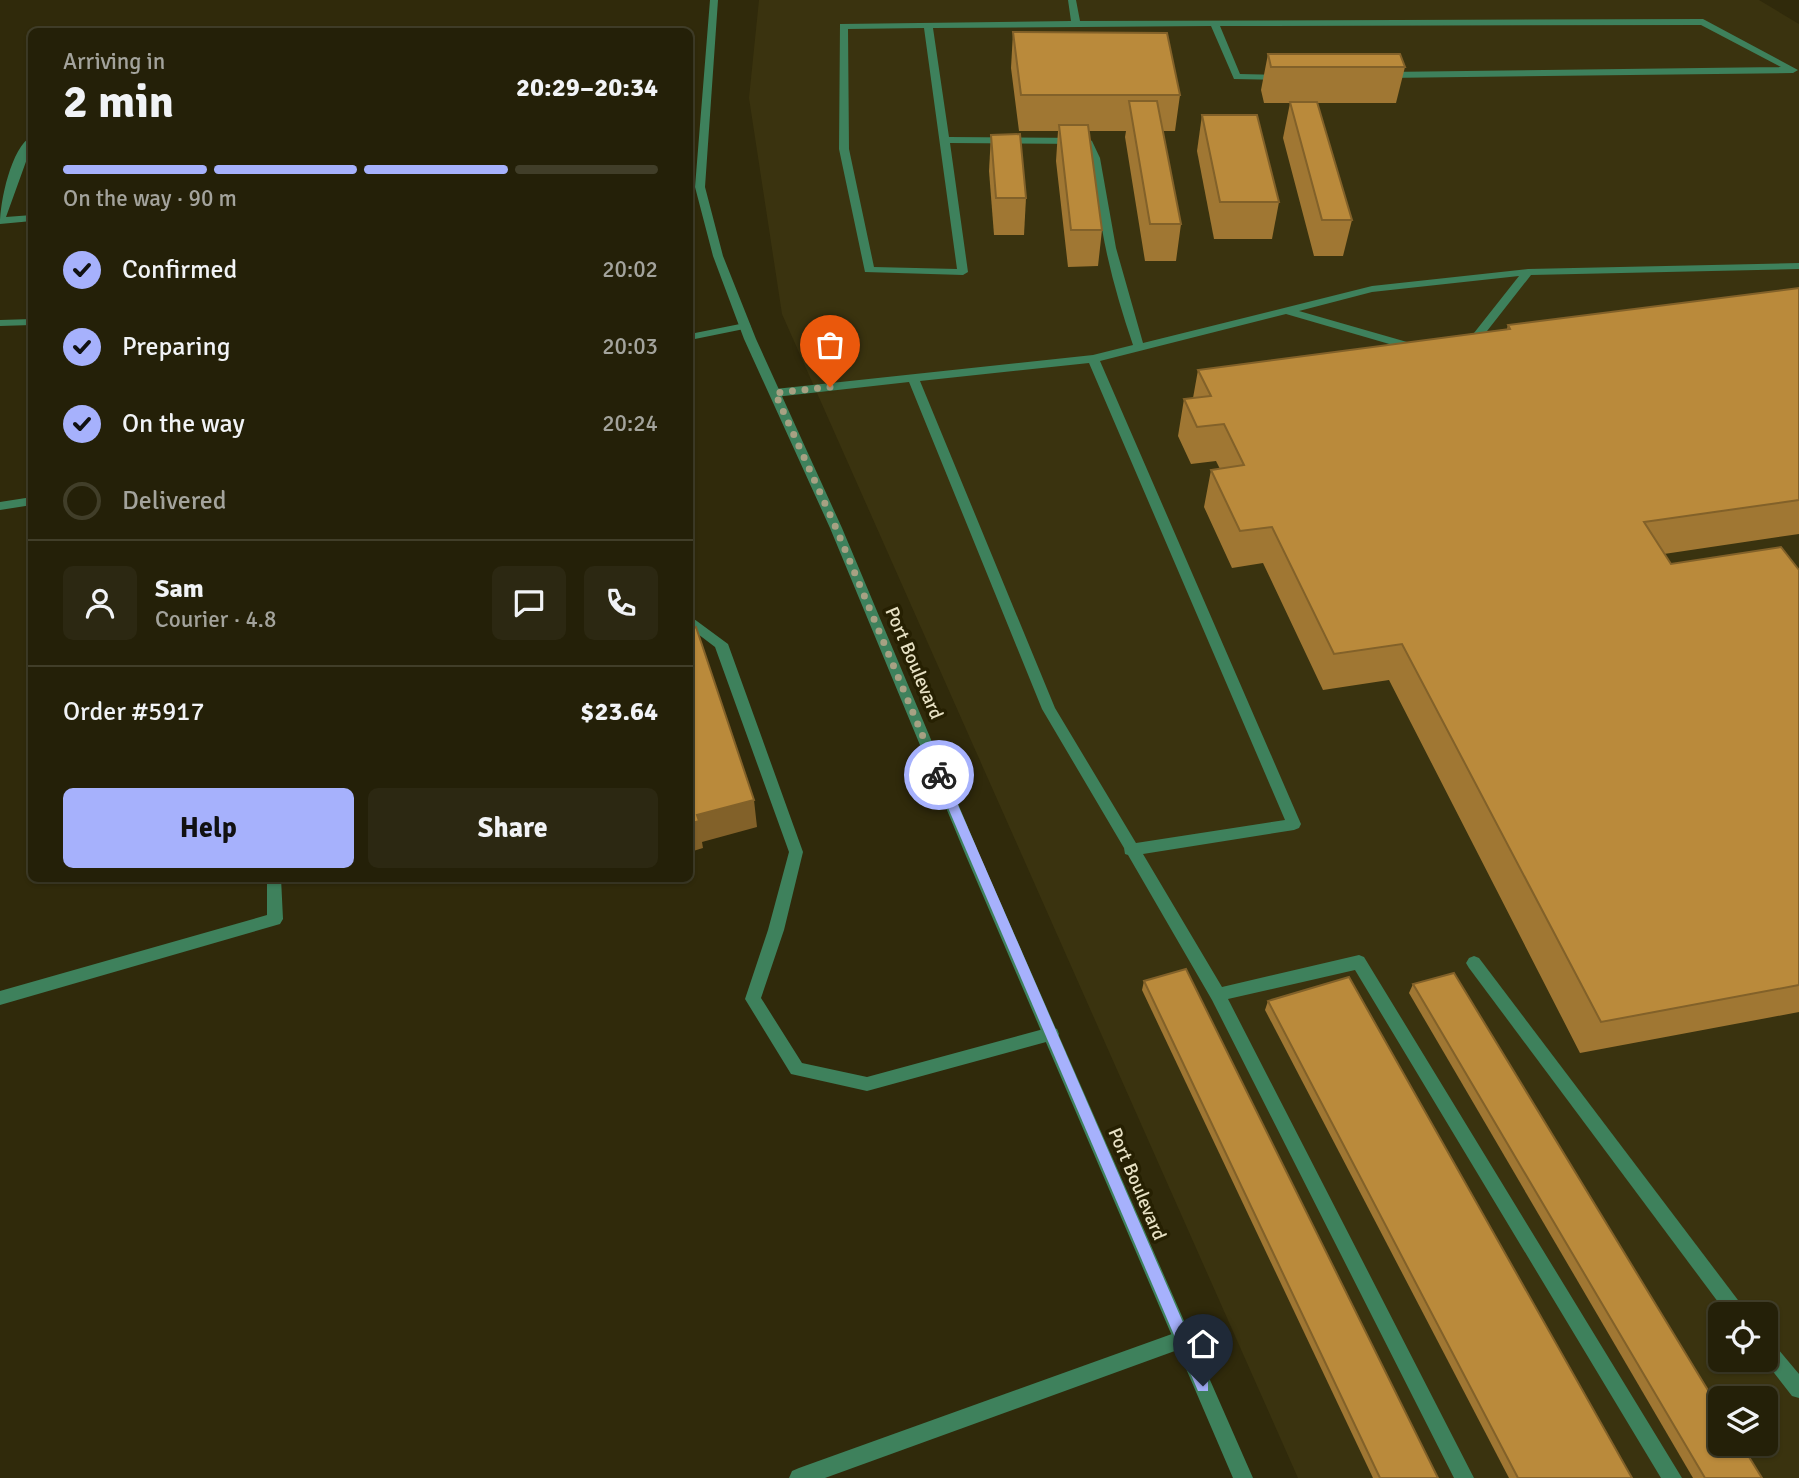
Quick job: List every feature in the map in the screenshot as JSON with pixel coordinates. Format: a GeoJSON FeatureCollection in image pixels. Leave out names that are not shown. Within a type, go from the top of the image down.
{"type":"FeatureCollection","features":[{"type":"Feature","properties":{"kind":"street","name":"Port Boulevard"},"geometry":{"type":"LineString","coordinates":[[714,0],[695,188],[718,256],[745,326],[836,528],[1243,1478]]}},
{"type":"Feature","properties":{"kind":"street"},"geometry":{"type":"LineString","coordinates":[[1072,0],[1076,24]]}},
{"type":"Feature","properties":{"kind":"street"},"geometry":{"type":"LineString","coordinates":[[928,25],[963,272],[869,270],[844,149],[843,26],[928,25],[1214,23],[1703,22],[1793,70],[1376,75]]}},
{"type":"Feature","properties":{"kind":"street"},"geometry":{"type":"LineString","coordinates":[[1214,23],[1237,77],[1293,76]]}},
{"type":"Feature","properties":{"kind":"street"},"geometry":{"type":"LineString","coordinates":[[944,140],[1087,141],[1097,164],[1103,211],[1120,290],[1139,348]]}},
{"type":"Feature","properties":{"kind":"street"},"geometry":{"type":"LineString","coordinates":[[28,143],[24,147],[0,220],[28,218]]}},
{"type":"Feature","properties":{"kind":"street"},"geometry":{"type":"LineString","coordinates":[[775,393],[1093,359],[1371,289],[1528,272],[1799,266]]}},
{"type":"Feature","properties":{"kind":"street"},"geometry":{"type":"LineString","coordinates":[[1476,338],[1528,272]]}},
{"type":"Feature","properties":{"kind":"street"},"geometry":{"type":"LineString","coordinates":[[1286,310],[1410,346]]}},
{"type":"Feature","properties":{"kind":"street"},"geometry":{"type":"LineString","coordinates":[[0,323],[28,322]]}},
{"type":"Feature","properties":{"kind":"street"},"geometry":{"type":"LineString","coordinates":[[693,336],[745,326]]}},
{"type":"Feature","properties":{"kind":"street"},"geometry":{"type":"LineString","coordinates":[[1093,359],[1294,824],[1130,850]]}},
{"type":"Feature","properties":{"kind":"street"},"geometry":{"type":"LineString","coordinates":[[913,378],[1049,709],[1218,995],[1464,1478]]}},
{"type":"Feature","properties":{"kind":"street"},"geometry":{"type":"LineString","coordinates":[[0,506],[28,502]]}},
{"type":"Feature","properties":{"kind":"street"},"geometry":{"type":"LineString","coordinates":[[693,623],[721,644],[796,852],[776,930],[753,999],[797,1069],[866,1084],[1051,1034]]}},
{"type":"Feature","properties":{"kind":"street"},"geometry":{"type":"LineString","coordinates":[[0,998],[275,919],[274,882]]}},
{"type":"Feature","properties":{"kind":"street"},"geometry":{"type":"LineString","coordinates":[[1218,995],[1359,962],[1672,1478]]}},
{"type":"Feature","properties":{"kind":"street"},"geometry":{"type":"LineString","coordinates":[[1474,964],[1729,1302]]}},
{"type":"Feature","properties":{"kind":"street"},"geometry":{"type":"LineString","coordinates":[[799,1478],[1183,1339]]}},
{"type":"Feature","properties":{"kind":"street"},"geometry":{"type":"LineString","coordinates":[[1778,1363],[1799,1389]]}},
{"type":"Feature","properties":{"kind":"shaded area"},"geometry":{"type":"Polygon","coordinates":[[[759,0],[1759,0],[1799,24],[1799,1478],[1298,1478],[782,314],[749,98],[759,0]]]}},
{"type":"Feature","properties":{"kind":"building"},"geometry":{"type":"Polygon","coordinates":[[[1013,32],[1167,33],[1180,95],[1021,95],[1013,32]]]}},
{"type":"Feature","properties":{"kind":"building"},"geometry":{"type":"Polygon","coordinates":[[[1268,54],[1400,54],[1405,67],[1271,67],[1268,54]]]}},
{"type":"Feature","properties":{"kind":"building"},"geometry":{"type":"Polygon","coordinates":[[[1129,101],[1157,101],[1181,224],[1150,224],[1129,101]]]}},
{"type":"Feature","properties":{"kind":"building"},"geometry":{"type":"Polygon","coordinates":[[[1290,102],[1317,102],[1352,220],[1322,220],[1290,102]]]}},
{"type":"Feature","properties":{"kind":"building"},"geometry":{"type":"Polygon","coordinates":[[[1202,115],[1257,115],[1279,202],[1220,202],[1202,115]]]}},
{"type":"Feature","properties":{"kind":"building"},"geometry":{"type":"Polygon","coordinates":[[[1059,125],[1088,125],[1102,230],[1071,230],[1059,125]]]}},
{"type":"Feature","properties":{"kind":"building"},"geometry":{"type":"Polygon","coordinates":[[[1020,134],[1026,198],[996,198],[991,135],[1020,134]]]}},
{"type":"Feature","properties":{"kind":"building"},"geometry":{"type":"Polygon","coordinates":[[[1799,288],[1799,500],[1644,522],[1671,564],[1781,547],[1799,570],[1799,985],[1601,1022],[1402,644],[1334,654],[1272,527],[1240,531],[1211,470],[1244,465],[1224,424],[1197,427],[1184,399],[1211,396],[1198,370],[1510,329],[1508,325],[1799,288]]]}},
{"type":"Feature","properties":{"kind":"building"},"geometry":{"type":"Polygon","coordinates":[[[696,627],[754,800],[697,815],[699,821],[693,823],[693,628],[696,627]]]}},
{"type":"Feature","properties":{"kind":"building"},"geometry":{"type":"Polygon","coordinates":[[[1186,969],[1438,1478],[1380,1478],[1144,981],[1186,969]]]}},
{"type":"Feature","properties":{"kind":"building"},"geometry":{"type":"Polygon","coordinates":[[[1454,973],[1708,1390],[1708,1456],[1748,1456],[1762,1478],[1705,1478],[1413,984],[1454,973]]]}},
{"type":"Feature","properties":{"kind":"building"},"geometry":{"type":"Polygon","coordinates":[[[1349,977],[1632,1478],[1518,1478],[1268,1001],[1349,977]]]}},
{"type":"Feature","properties":{"kind":"way so far"},"geometry":{"type":"LineString","coordinates":[[830,387],[775,393],[836,528],[939,775]]}},
{"type":"Feature","properties":{"kind":"route"},"geometry":{"type":"LineString","coordinates":[[939,775],[1203,1386]]}}]}
